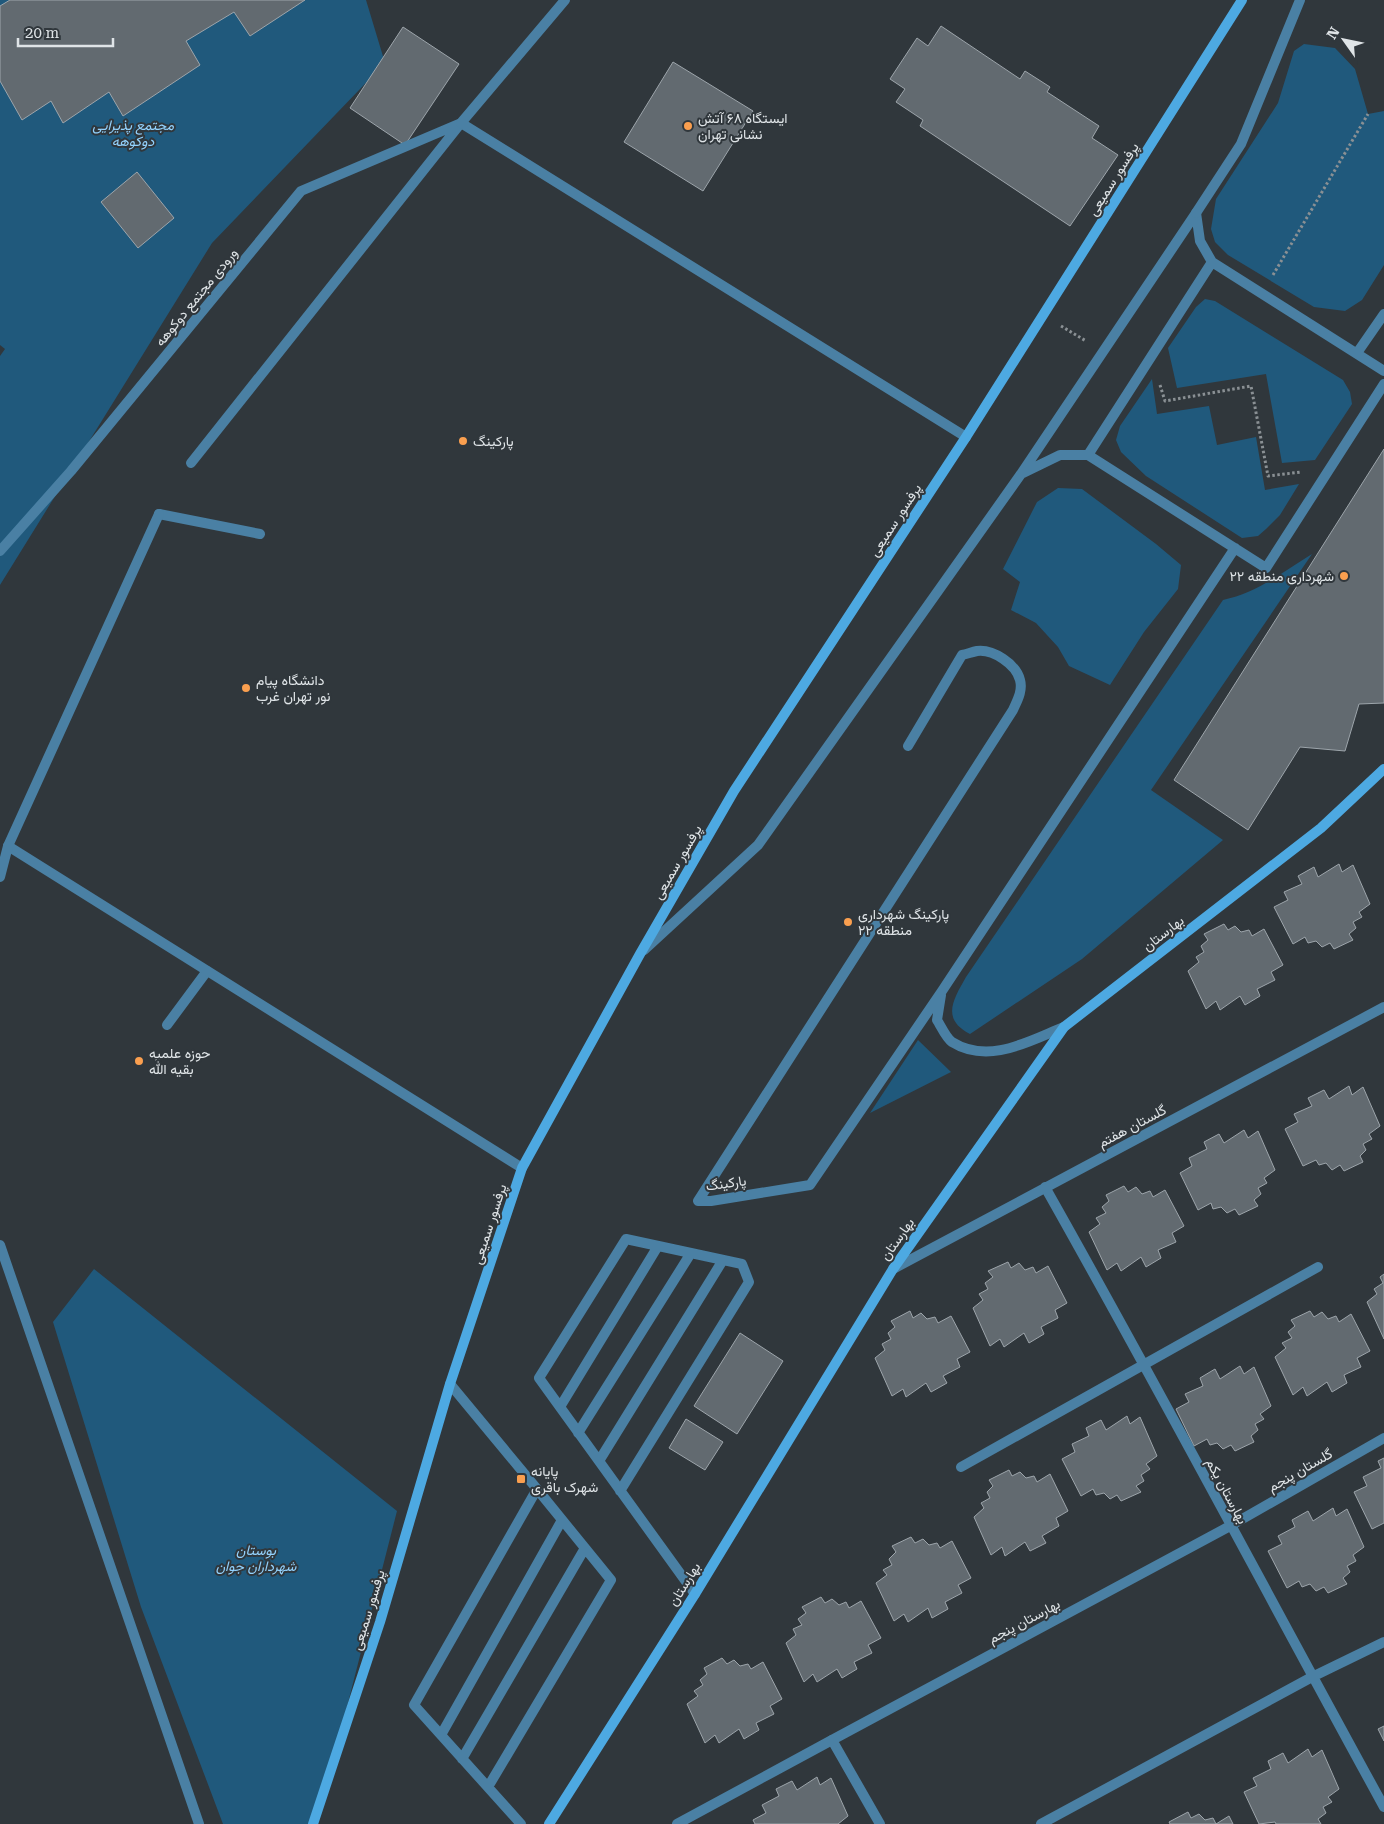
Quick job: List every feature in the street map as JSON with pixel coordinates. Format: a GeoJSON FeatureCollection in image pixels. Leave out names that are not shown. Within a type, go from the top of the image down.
{"type":"FeatureCollection","features":[{"type":"Feature","properties":{"kind":"main road","name":"پرفسور سمیعی"},"geometry":{"type":"LineString","coordinates":[[313,1824],[380,1622],[450,1384],[522,1168],[640,954],[734,791],[966,436],[1242,0]]}},
{"type":"Feature","properties":{"kind":"main road","name":"بهارستان"},"geometry":{"type":"LineString","coordinates":[[549,1824],[695,1594],[892,1269],[1064,1027],[1321,828],[1384,769]]}},
{"type":"Feature","properties":{"kind":"street"},"geometry":{"type":"LineString","coordinates":[[191,463],[461,123],[566,0]]}},
{"type":"Feature","properties":{"kind":"street"},"geometry":{"type":"LineString","coordinates":[[640,954],[758,845],[1022,474],[1241,144],[1300,0]]}},
{"type":"Feature","properties":{"kind":"street"},"geometry":{"type":"LineString","coordinates":[[461,123],[966,436]]}},
{"type":"Feature","properties":{"kind":"street","name":"ورودی مجتمع دوکوهه"},"geometry":{"type":"LineString","coordinates":[[0,552],[71,471],[301,191],[461,123]]}},
{"type":"Feature","properties":{"kind":"street"},"geometry":{"type":"LineString","coordinates":[[1196,213],[1200,241],[1212,262],[1384,371]]}},
{"type":"Feature","properties":{"kind":"street"},"geometry":{"type":"LineString","coordinates":[[1088,455],[1212,262]]}},
{"type":"Feature","properties":{"kind":"street"},"geometry":{"type":"LineString","coordinates":[[1357,353],[1384,314]]}},
{"type":"Feature","properties":{"kind":"street"},"geometry":{"type":"LineString","coordinates":[[1022,474],[1060,455],[1088,455],[1266,568],[1384,384]]}},
{"type":"Feature","properties":{"kind":"street"},"geometry":{"type":"LineString","coordinates":[[0,877],[8,846],[159,514],[260,534]]}},
{"type":"Feature","properties":{"kind":"street"},"geometry":{"type":"LineString","coordinates":[[1064,1027],[1007,1050],[979,1053],[951,1041],[937,1020],[942,991],[1235,548]]}},
{"type":"Feature","properties":{"kind":"street","name":"پارکینگ"},"geometry":{"type":"LineString","coordinates":[[908,746],[962,655],[979,651],[995,654],[1012,667],[1020,680],[1020,697],[1013,710],[698,1201],[810,1184],[942,991]]}},
{"type":"Feature","properties":{"kind":"street"},"geometry":{"type":"LineString","coordinates":[[8,846],[522,1168]]}},
{"type":"Feature","properties":{"kind":"street"},"geometry":{"type":"LineString","coordinates":[[166,1025],[207,971]]}},
{"type":"Feature","properties":{"kind":"street","name":"گلستان هفتم"},"geometry":{"type":"LineString","coordinates":[[892,1269],[1384,1007]]}},
{"type":"Feature","properties":{"kind":"street","name":"بهارستان یکم"},"geometry":{"type":"LineString","coordinates":[[1045,1187],[1145,1364],[1230,1526],[1384,1808]]}},
{"type":"Feature","properties":{"kind":"street"},"geometry":{"type":"LineString","coordinates":[[620,1491],[749,1282],[742,1264],[626,1239],[539,1378],[578,1433],[599,1461],[620,1491],[695,1594]]}},
{"type":"Feature","properties":{"kind":"street"},"geometry":{"type":"LineString","coordinates":[[0,1246],[199,1824]]}},
{"type":"Feature","properties":{"kind":"street"},"geometry":{"type":"LineString","coordinates":[[560,1407],[658,1246]]}},
{"type":"Feature","properties":{"kind":"street"},"geometry":{"type":"LineString","coordinates":[[578,1433],[691,1253]]}},
{"type":"Feature","properties":{"kind":"street"},"geometry":{"type":"LineString","coordinates":[[599,1461],[723,1260]]}},
{"type":"Feature","properties":{"kind":"street"},"geometry":{"type":"LineString","coordinates":[[961,1467],[1318,1267]]}},
{"type":"Feature","properties":{"kind":"street"},"geometry":{"type":"LineString","coordinates":[[450,1384],[611,1580],[488,1787]]}},
{"type":"Feature","properties":{"kind":"street","name":"گلستان پنجم"},"geometry":{"type":"LineString","coordinates":[[1230,1526],[1384,1438]]}},
{"type":"Feature","properties":{"kind":"street"},"geometry":{"type":"LineString","coordinates":[[521,1824],[414,1705],[537,1489]]}},
{"type":"Feature","properties":{"kind":"street"},"geometry":{"type":"LineString","coordinates":[[441,1735],[562,1520]]}},
{"type":"Feature","properties":{"kind":"street","name":"بهارستان پنجم"},"geometry":{"type":"LineString","coordinates":[[677,1824],[1230,1526]]}},
{"type":"Feature","properties":{"kind":"street"},"geometry":{"type":"LineString","coordinates":[[462,1759],[584,1548]]}},
{"type":"Feature","properties":{"kind":"street"},"geometry":{"type":"LineString","coordinates":[[1041,1824],[1312,1677],[1384,1642]]}},
{"type":"Feature","properties":{"kind":"street"},"geometry":{"type":"LineString","coordinates":[[832,1740],[880,1824]]}},
{"type":"Feature","properties":{"kind":"path"},"geometry":{"type":"LineString","coordinates":[[1262,294],[1368,114]]}},
{"type":"Feature","properties":{"kind":"path"},"geometry":{"type":"LineString","coordinates":[[1043,315],[1104,352]]}},
{"type":"Feature","properties":{"kind":"path"},"geometry":{"type":"LineString","coordinates":[[1146,363],[1155,368],[1165,401],[1251,386],[1268,476],[1308,471],[1323,481]]}},
{"type":"Feature","properties":{"kind":"green space","name":"مجتمع پذیرایی دوکوهه"},"geometry":{"type":"Polygon","coordinates":[[[0,0],[366,0],[385,63],[212,243],[0,585],[0,356],[5,349],[0,345],[0,0]]]}},
{"type":"Feature","properties":{"kind":"green space"},"geometry":{"type":"Polygon","coordinates":[[[1304,44],[1335,48],[1355,69],[1368,114],[1384,111],[1384,265],[1362,300],[1345,311],[1314,307],[1228,255],[1215,242],[1211,229],[1216,199],[1278,103],[1294,51],[1304,44]]]}},
{"type":"Feature","properties":{"kind":"green space"},"geometry":{"type":"Polygon","coordinates":[[[1205,299],[1215,301],[1343,380],[1350,392],[1352,404],[1315,460],[1282,463],[1266,374],[1177,388],[1168,348],[1196,307],[1205,299]]]}},
{"type":"Feature","properties":{"kind":"green space"},"geometry":{"type":"Polygon","coordinates":[[[1152,379],[1157,414],[1209,406],[1217,445],[1256,437],[1265,490],[1299,484],[1280,515],[1258,536],[1242,538],[1146,476],[1121,452],[1116,440],[1120,426],[1152,379]]]}},
{"type":"Feature","properties":{"kind":"green space"},"geometry":{"type":"Polygon","coordinates":[[[1058,488],[1082,489],[1181,565],[1178,589],[1144,632],[1110,685],[1069,666],[1058,647],[1036,623],[1011,610],[1020,582],[1003,569],[1037,502],[1058,488]]]}},
{"type":"Feature","properties":{"kind":"green space"},"geometry":{"type":"Polygon","coordinates":[[[1312,554],[1151,790],[1223,840],[1082,959],[970,1034],[961,1028],[955,1022],[952,1009],[966,977],[1223,600],[1258,587],[1312,554]]]}},
{"type":"Feature","properties":{"kind":"green space"},"geometry":{"type":"Polygon","coordinates":[[[918,1040],[951,1072],[870,1113],[918,1040]]]}},
{"type":"Feature","properties":{"kind":"green space","name":"بوستان شهرداران جوان"},"geometry":{"type":"Polygon","coordinates":[[[94,1269],[397,1511],[317,1824],[223,1824],[141,1607],[53,1322],[94,1269]]]}},
{"type":"Feature","properties":{"kind":"building"},"geometry":{"type":"Polygon","coordinates":[[[10,0],[305,0],[250,36],[234,12],[186,41],[200,65],[123,116],[109,92],[63,123],[51,101],[22,120],[0,81],[0,6],[10,0]]]}},
{"type":"Feature","properties":{"kind":"building"},"geometry":{"type":"Polygon","coordinates":[[[941,26],[1020,79],[1025,71],[1050,87],[1047,92],[1099,126],[1092,138],[1118,155],[1070,226],[920,126],[923,120],[896,102],[905,89],[890,79],[917,38],[928,46],[941,26]]]}},
{"type":"Feature","properties":{"kind":"building"},"geometry":{"type":"Polygon","coordinates":[[[403,27],[459,64],[405,145],[350,108],[403,27]]]}},
{"type":"Feature","properties":{"kind":"building","name":"ایستگاه ۶۸ آتش نشانی تهران"},"geometry":{"type":"Polygon","coordinates":[[[673,62],[753,111],[703,191],[624,142],[673,62]]]}},
{"type":"Feature","properties":{"kind":"building"},"geometry":{"type":"Polygon","coordinates":[[[137,172],[174,218],[138,248],[101,202],[137,172]]]}},
{"type":"Feature","properties":{"kind":"building","name":"شهرداری منطقه ۲۲"},"geometry":{"type":"Polygon","coordinates":[[[1384,449],[1384,703],[1359,704],[1345,751],[1300,747],[1248,830],[1174,780],[1384,449]]]}},
{"type":"Feature","properties":{"kind":"building"},"geometry":{"type":"Polygon","coordinates":[[[1339,864],[1342,872],[1353,865],[1370,904],[1359,912],[1362,917],[1353,922],[1356,928],[1349,934],[1353,940],[1334,949],[1330,943],[1322,947],[1316,941],[1308,943],[1305,937],[1293,944],[1274,907],[1288,900],[1284,892],[1302,884],[1298,876],[1314,867],[1318,877],[1339,864]]]}},
{"type":"Feature","properties":{"kind":"building"},"geometry":{"type":"Polygon","coordinates":[[[1224,924],[1228,930],[1235,926],[1241,932],[1249,930],[1252,936],[1264,929],[1283,965],[1271,972],[1275,980],[1257,989],[1260,996],[1245,1005],[1240,996],[1220,1010],[1216,1001],[1206,1009],[1188,971],[1199,962],[1196,957],[1204,952],[1201,946],[1208,940],[1204,934],[1224,924]]]}},
{"type":"Feature","properties":{"kind":"building"},"geometry":{"type":"Polygon","coordinates":[[[1349,1086],[1352,1095],[1363,1087],[1380,1126],[1369,1134],[1372,1139],[1363,1144],[1366,1150],[1360,1156],[1363,1162],[1344,1171],[1340,1165],[1332,1170],[1326,1163],[1319,1165],[1316,1160],[1303,1166],[1285,1129],[1298,1122],[1294,1114],[1312,1106],[1308,1098],[1324,1090],[1329,1099],[1349,1086]]]}},
{"type":"Feature","properties":{"kind":"building"},"geometry":{"type":"Polygon","coordinates":[[[1244,1130],[1248,1138],[1258,1131],[1275,1170],[1264,1178],[1267,1183],[1258,1188],[1261,1194],[1254,1200],[1258,1206],[1239,1215],[1235,1209],[1227,1213],[1221,1207],[1213,1209],[1211,1203],[1198,1210],[1180,1173],[1192,1166],[1189,1158],[1207,1149],[1204,1142],[1219,1134],[1224,1143],[1244,1130]]]}},
{"type":"Feature","properties":{"kind":"building"},"geometry":{"type":"Polygon","coordinates":[[[1124,1186],[1128,1192],[1136,1187],[1142,1194],[1150,1191],[1153,1197],[1165,1190],[1184,1226],[1172,1233],[1176,1242],[1158,1250],[1161,1258],[1146,1267],[1141,1257],[1121,1271],[1117,1263],[1107,1270],[1089,1232],[1100,1224],[1096,1218],[1106,1213],[1102,1207],[1109,1201],[1106,1195],[1124,1186]]]}},
{"type":"Feature","properties":{"kind":"building"},"geometry":{"type":"Polygon","coordinates":[[[1008,1262],[1011,1268],[1019,1263],[1025,1270],[1033,1267],[1036,1273],[1048,1266],[1067,1303],[1055,1310],[1058,1318],[1041,1327],[1044,1334],[1029,1343],[1024,1333],[1004,1347],[1000,1339],[990,1346],[973,1308],[983,1300],[979,1294],[988,1289],[985,1283],[993,1277],[988,1271],[1008,1262]]]}},
{"type":"Feature","properties":{"kind":"building"},"geometry":{"type":"Polygon","coordinates":[[[1384,1274],[1384,1339],[1367,1302],[1377,1294],[1374,1289],[1383,1283],[1380,1277],[1384,1274]]]}},
{"type":"Feature","properties":{"kind":"building"},"geometry":{"type":"Polygon","coordinates":[[[910,1311],[913,1318],[921,1313],[927,1319],[935,1317],[938,1323],[951,1316],[970,1352],[957,1359],[960,1367],[943,1376],[947,1383],[931,1392],[926,1383],[906,1397],[903,1389],[892,1396],[875,1358],[885,1350],[882,1344],[891,1339],[888,1333],[895,1327],[891,1321],[910,1311]]]}},
{"type":"Feature","properties":{"kind":"building"},"geometry":{"type":"Polygon","coordinates":[[[1310,1311],[1314,1317],[1322,1312],[1328,1319],[1336,1316],[1339,1322],[1351,1314],[1370,1351],[1357,1358],[1361,1367],[1344,1375],[1347,1383],[1332,1392],[1327,1382],[1307,1396],[1303,1387],[1293,1395],[1275,1357],[1286,1348],[1282,1343],[1292,1338],[1288,1332],[1295,1326],[1291,1320],[1310,1311]]]}},
{"type":"Feature","properties":{"kind":"building"},"geometry":{"type":"Polygon","coordinates":[[[740,1333],[783,1361],[737,1434],[694,1406],[740,1333]]]}},
{"type":"Feature","properties":{"kind":"building"},"geometry":{"type":"Polygon","coordinates":[[[1240,1366],[1244,1374],[1254,1367],[1271,1406],[1260,1414],[1264,1419],[1255,1424],[1258,1430],[1251,1436],[1254,1442],[1235,1451],[1231,1445],[1223,1449],[1217,1443],[1210,1445],[1207,1439],[1194,1446],[1176,1409],[1189,1402],[1185,1394],[1203,1386],[1200,1378],[1215,1369],[1220,1379],[1240,1366]]]}},
{"type":"Feature","properties":{"kind":"building"},"geometry":{"type":"Polygon","coordinates":[[[1127,1416],[1130,1424],[1140,1417],[1157,1456],[1146,1464],[1150,1469],[1141,1475],[1144,1481],[1136,1486],[1141,1492],[1121,1501],[1117,1495],[1110,1499],[1104,1493],[1096,1495],[1093,1489],[1081,1496],[1062,1459],[1075,1452],[1072,1444],[1089,1436],[1086,1428],[1101,1420],[1106,1430],[1127,1416]]]}},
{"type":"Feature","properties":{"kind":"building"},"geometry":{"type":"Polygon","coordinates":[[[686,1419],[723,1442],[705,1470],[669,1448],[686,1419]]]}},
{"type":"Feature","properties":{"kind":"building"},"geometry":{"type":"Polygon","coordinates":[[[1384,1458],[1384,1523],[1372,1529],[1354,1492],[1367,1486],[1363,1477],[1381,1468],[1378,1461],[1384,1458]]]}},
{"type":"Feature","properties":{"kind":"building"},"geometry":{"type":"Polygon","coordinates":[[[1009,1470],[1012,1476],[1020,1472],[1026,1478],[1034,1476],[1037,1482],[1050,1474],[1068,1511],[1056,1518],[1059,1526],[1042,1536],[1046,1543],[1030,1551],[1025,1542],[1005,1556],[1002,1547],[991,1555],[974,1517],[984,1508],[981,1503],[990,1498],[987,1492],[993,1486],[989,1480],[1009,1470]]]}},
{"type":"Feature","properties":{"kind":"building"},"geometry":{"type":"Polygon","coordinates":[[[1333,1508],[1336,1516],[1347,1509],[1364,1547],[1353,1555],[1356,1561],[1347,1566],[1350,1572],[1343,1578],[1347,1584],[1328,1593],[1324,1587],[1316,1591],[1310,1584],[1302,1587],[1299,1581],[1287,1588],[1268,1551],[1282,1544],[1278,1536],[1295,1527],[1292,1520],[1308,1511],[1313,1521],[1333,1508]]]}},
{"type":"Feature","properties":{"kind":"building"},"geometry":{"type":"Polygon","coordinates":[[[911,1537],[915,1543],[923,1539],[929,1545],[937,1543],[940,1548],[952,1541],[971,1578],[958,1585],[962,1593],[945,1602],[948,1609],[932,1618],[928,1608],[908,1622],[904,1614],[894,1621],[876,1583],[887,1575],[883,1570],[892,1565],[889,1559],[896,1552],[892,1546],[911,1537]]]}},
{"type":"Feature","properties":{"kind":"building"},"geometry":{"type":"Polygon","coordinates":[[[821,1597],[825,1603],[832,1599],[839,1605],[846,1602],[849,1608],[861,1601],[881,1638],[868,1645],[872,1653],[854,1662],[857,1669],[842,1678],[837,1669],[817,1682],[813,1674],[804,1682],[786,1643],[796,1635],[793,1629],[802,1625],[798,1619],[806,1613],[802,1607],[821,1597]]]}},
{"type":"Feature","properties":{"kind":"building"},"geometry":{"type":"Polygon","coordinates":[[[722,1658],[727,1664],[734,1660],[740,1666],[748,1664],[751,1669],[763,1662],[782,1699],[770,1706],[774,1714],[756,1723],[759,1730],[744,1739],[739,1729],[719,1743],[715,1735],[705,1743],[687,1704],[698,1696],[694,1691],[703,1685],[700,1680],[707,1674],[704,1668],[722,1658]]]}},
{"type":"Feature","properties":{"kind":"building"},"geometry":{"type":"Polygon","coordinates":[[[1384,1726],[1384,1741],[1378,1729],[1384,1726]]]}},
{"type":"Feature","properties":{"kind":"building"},"geometry":{"type":"Polygon","coordinates":[[[1308,1749],[1312,1757],[1322,1750],[1339,1789],[1328,1797],[1332,1802],[1323,1807],[1326,1813],[1318,1819],[1321,1824],[1276,1824],[1275,1822],[1259,1824],[1244,1792],[1257,1786],[1253,1778],[1271,1769],[1268,1761],[1283,1753],[1288,1763],[1308,1749]]]}},
{"type":"Feature","properties":{"kind":"building"},"geometry":{"type":"Polygon","coordinates":[[[817,1777],[820,1785],[831,1778],[848,1816],[838,1824],[755,1824],[753,1820],[766,1813],[762,1805],[779,1796],[776,1789],[792,1781],[797,1790],[817,1777]]]}},
{"type":"Feature","properties":{"kind":"building"},"geometry":{"type":"Polygon","coordinates":[[[1188,1812],[1191,1818],[1199,1814],[1205,1820],[1213,1818],[1216,1824],[1170,1824],[1169,1822],[1188,1812]]]}},
{"type":"Feature","properties":{"kind":"building"},"geometry":{"type":"Polygon","coordinates":[[[1229,1816],[1233,1824],[1216,1824],[1229,1816]]]}},
{"type":"Feature","properties":{"kind":"place","name":"ایستگاه ۶۸ آتش نشانی تهران"},"geometry":{"type":"Point","coordinates":[688,126]}},
{"type":"Feature","properties":{"kind":"place","name":"پارکینگ"},"geometry":{"type":"Point","coordinates":[463,441]}},
{"type":"Feature","properties":{"kind":"place","name":"شهرداری منطقه ۲۲"},"geometry":{"type":"Point","coordinates":[1344,576]}},
{"type":"Feature","properties":{"kind":"place","name":"دانشگاه پیام نور تهران غرب"},"geometry":{"type":"Point","coordinates":[246,688]}},
{"type":"Feature","properties":{"kind":"place","name":"پارکینگ شهرداری منطقه ۲۲"},"geometry":{"type":"Point","coordinates":[848,922]}},
{"type":"Feature","properties":{"kind":"place","name":"حوزه علمیه بقیه الله"},"geometry":{"type":"Point","coordinates":[139,1061]}},
{"type":"Feature","properties":{"kind":"place","name":"پایانه شهرک باقری"},"geometry":{"type":"Point","coordinates":[521,1479]}}]}
